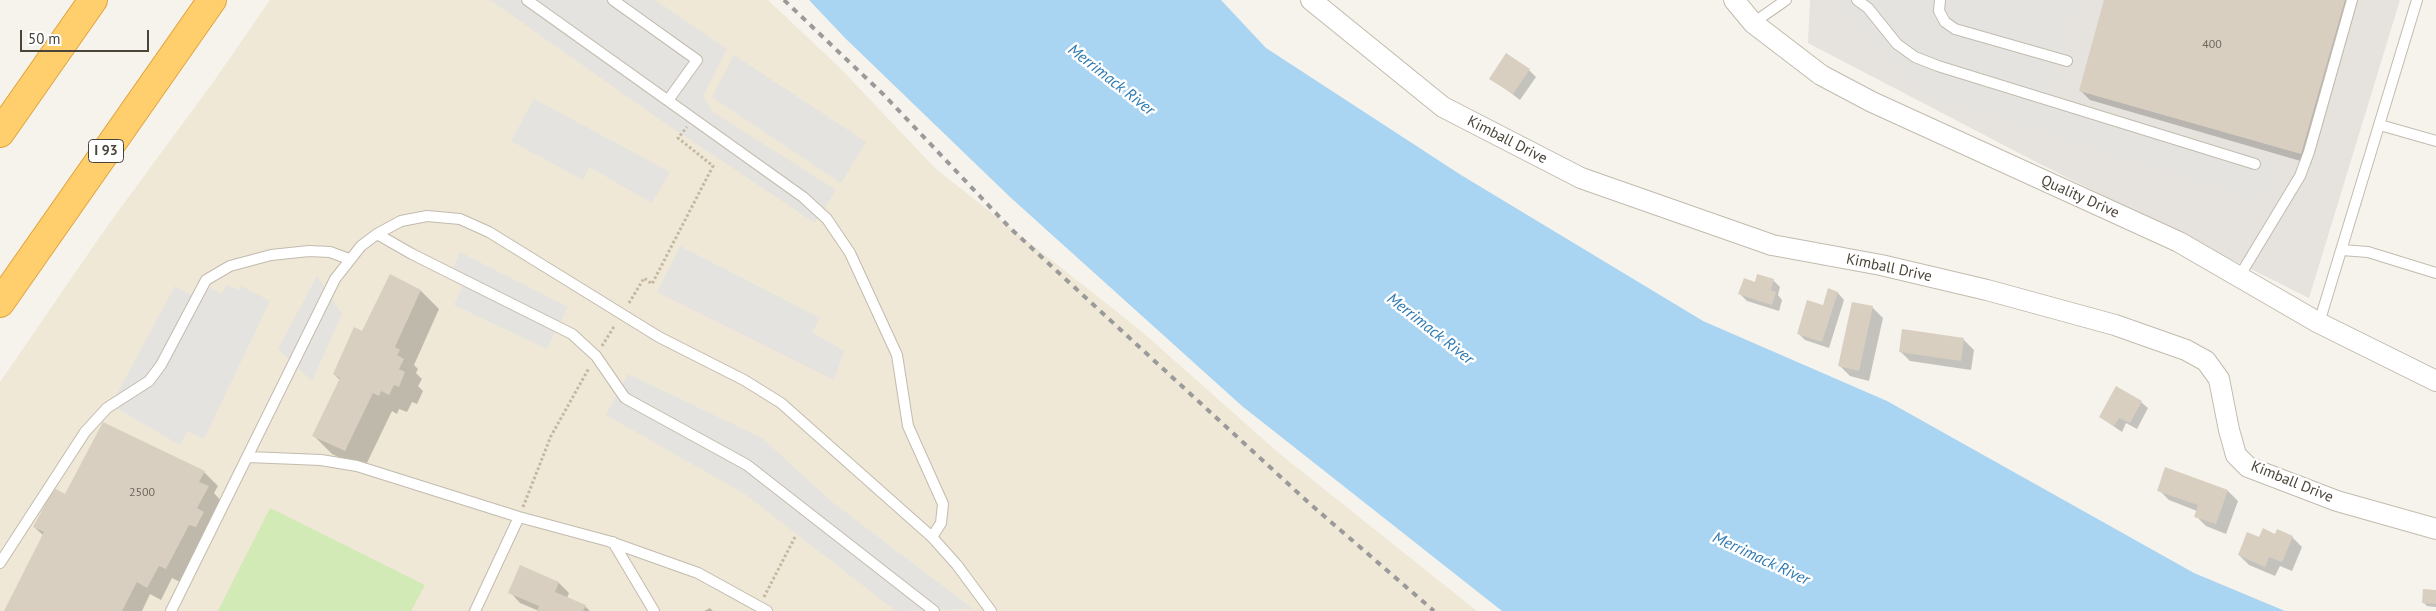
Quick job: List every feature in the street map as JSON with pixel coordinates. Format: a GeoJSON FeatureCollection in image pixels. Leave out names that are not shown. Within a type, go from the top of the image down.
{"type":"FeatureCollection","features":[{"type":"Feature","properties":{"kind":"highway"},"geometry":{"type":"LineString","coordinates":[[0,133],[93,0]]}},
{"type":"Feature","properties":{"kind":"highway","name":"I 93"},"geometry":{"type":"LineString","coordinates":[[0,302],[212,0]]}},
{"type":"Feature","properties":{"kind":"street","name":"Kimball Drive"},"geometry":{"type":"LineString","coordinates":[[1311,0],[1443,106],[1581,178],[1772,245],[1882,265],[1987,290],[2115,325],[2186,350],[2206,361],[2219,379],[2236,455],[2248,467],[2337,500],[2436,529]]}},
{"type":"Feature","properties":{"kind":"street","name":"Quality Drive"},"geometry":{"type":"LineString","coordinates":[[1734,0],[1753,23],[1821,75],[1872,102],[2179,242],[2319,323],[2436,381]]}},
{"type":"Feature","properties":{"kind":"lane"},"geometry":{"type":"LineString","coordinates":[[527,0],[669,99],[816,207],[839,234],[890,338],[900,371],[908,426],[943,504],[941,523],[932,537]]}},
{"type":"Feature","properties":{"kind":"lane"},"geometry":{"type":"LineString","coordinates":[[613,0],[698,60],[669,99]]}},
{"type":"Feature","properties":{"kind":"lane"},"geometry":{"type":"LineString","coordinates":[[1753,23],[1786,0]]}},
{"type":"Feature","properties":{"kind":"lane"},"geometry":{"type":"LineString","coordinates":[[1857,0],[1868,8],[1898,44],[1915,57],[1938,66],[2255,164]]}},
{"type":"Feature","properties":{"kind":"lane"},"geometry":{"type":"LineString","coordinates":[[1940,0],[1939,11],[1945,22],[1955,29],[2067,61]]}},
{"type":"Feature","properties":{"kind":"lane"},"geometry":{"type":"LineString","coordinates":[[2239,277],[2300,176],[2309,152],[2352,0]]}},
{"type":"Feature","properties":{"kind":"lane"},"geometry":{"type":"LineString","coordinates":[[2319,323],[2417,0]]}},
{"type":"Feature","properties":{"kind":"lane"},"geometry":{"type":"LineString","coordinates":[[2380,125],[2436,141]]}},
{"type":"Feature","properties":{"kind":"lane"},"geometry":{"type":"LineString","coordinates":[[171,611],[335,279],[361,246],[377,234],[401,221],[427,216],[460,219],[489,232],[660,337],[744,380],[781,403],[932,537],[957,565],[991,611]]}},
{"type":"Feature","properties":{"kind":"lane"},"geometry":{"type":"LineString","coordinates":[[377,234],[412,254],[572,334],[596,356],[624,398],[747,465],[934,611]]}},
{"type":"Feature","properties":{"kind":"lane"},"geometry":{"type":"LineString","coordinates":[[2342,250],[2368,252],[2436,273]]}},
{"type":"Feature","properties":{"kind":"lane"},"geometry":{"type":"LineString","coordinates":[[0,563],[85,432],[107,408],[149,380],[155,373],[206,280],[230,266],[271,255],[309,251],[330,252],[349,259]]}},
{"type":"Feature","properties":{"kind":"lane"},"geometry":{"type":"LineString","coordinates":[[248,457],[321,460],[357,466],[520,517],[613,542],[698,573],[763,609]]}},
{"type":"Feature","properties":{"kind":"lane"},"geometry":{"type":"LineString","coordinates":[[476,611],[520,517]]}},
{"type":"Feature","properties":{"kind":"lane"},"geometry":{"type":"LineString","coordinates":[[613,542],[654,611]]}},
{"type":"Feature","properties":{"kind":"path"},"geometry":{"type":"LineString","coordinates":[[631,298],[644,278],[652,284],[714,166],[678,138],[687,127]]}},
{"type":"Feature","properties":{"kind":"path"},"geometry":{"type":"LineString","coordinates":[[520,517],[551,436],[615,324]]}},
{"type":"Feature","properties":{"kind":"path"},"geometry":{"type":"LineString","coordinates":[[763,609],[795,537]]}},
{"type":"Feature","properties":{"kind":"shaded area"},"geometry":{"type":"Polygon","coordinates":[[[270,0],[768,0],[839,67],[936,169],[1140,330],[1280,454],[1477,611],[0,611],[0,382],[108,225],[214,81],[270,0]]]}},
{"type":"Feature","properties":{"kind":"shaded area"},"geometry":{"type":"Polygon","coordinates":[[[490,0],[655,0],[727,49],[703,96],[713,112],[836,190],[815,223],[665,123],[490,0]]]}},
{"type":"Feature","properties":{"kind":"shaded area"},"geometry":{"type":"Polygon","coordinates":[[[1810,0],[2400,0],[2309,298],[2038,163],[1808,43],[1810,0]]]}},
{"type":"Feature","properties":{"kind":"shaded area"},"geometry":{"type":"Polygon","coordinates":[[[1843,0],[2077,0],[2051,96],[2277,162],[2261,202],[1920,93],[1840,9],[1843,0]]]}},
{"type":"Feature","properties":{"kind":"shaded area"},"geometry":{"type":"Polygon","coordinates":[[[734,55],[866,142],[841,183],[712,97],[734,55]]]}},
{"type":"Feature","properties":{"kind":"shaded area"},"geometry":{"type":"Polygon","coordinates":[[[534,99],[670,172],[652,203],[589,167],[583,180],[511,141],[534,99]]]}},
{"type":"Feature","properties":{"kind":"shaded area"},"geometry":{"type":"Polygon","coordinates":[[[680,246],[820,318],[812,332],[844,351],[834,380],[657,292],[680,246]]]}},
{"type":"Feature","properties":{"kind":"shaded area"},"geometry":{"type":"Polygon","coordinates":[[[460,252],[568,307],[547,349],[454,305],[465,280],[451,273],[460,252]]]}},
{"type":"Feature","properties":{"kind":"shaded area"},"geometry":{"type":"Polygon","coordinates":[[[317,276],[342,314],[312,381],[278,349],[317,276]]]}},
{"type":"Feature","properties":{"kind":"shaded area"},"geometry":{"type":"Polygon","coordinates":[[[203,285],[222,294],[227,285],[239,290],[241,286],[270,301],[204,439],[188,431],[180,445],[111,405],[175,286],[195,297],[203,285]]]}},
{"type":"Feature","properties":{"kind":"shaded area"},"geometry":{"type":"Polygon","coordinates":[[[628,374],[762,438],[832,502],[973,609],[896,611],[745,494],[606,415],[628,374]]]}},
{"type":"Feature","properties":{"kind":"green space"},"geometry":{"type":"Polygon","coordinates":[[[270,508],[425,585],[411,611],[218,611],[270,508]]]}},
{"type":"Feature","properties":{"kind":"water","name":"Merrimack River"},"geometry":{"type":"Polygon","coordinates":[[[809,0],[1221,0],[1266,48],[1461,175],[1703,321],[1887,401],[2194,573],[2285,611],[1502,611],[1242,406],[1010,197],[845,38],[809,0]]]}},
{"type":"Feature","properties":{"kind":"building"},"geometry":{"type":"Polygon","coordinates":[[[2104,0],[2345,0],[2301,154],[2079,91],[2104,0]]]}},
{"type":"Feature","properties":{"kind":"building"},"geometry":{"type":"Polygon","coordinates":[[[1506,53],[1530,69],[1513,94],[1489,79],[1506,53]]]}},
{"type":"Feature","properties":{"kind":"building"},"geometry":{"type":"Polygon","coordinates":[[[390,274],[421,290],[395,347],[400,350],[397,355],[404,359],[399,369],[405,372],[399,387],[394,385],[389,395],[381,391],[379,396],[373,393],[345,451],[312,436],[340,378],[333,374],[354,327],[362,331],[390,274]]]}},
{"type":"Feature","properties":{"kind":"building"},"geometry":{"type":"Polygon","coordinates":[[[1757,274],[1774,279],[1771,290],[1776,292],[1772,305],[1738,294],[1744,278],[1755,282],[1757,274]]]}},
{"type":"Feature","properties":{"kind":"building"},"geometry":{"type":"Polygon","coordinates":[[[1828,288],[1838,292],[1822,342],[1797,334],[1807,300],[1823,305],[1828,288]]]}},
{"type":"Feature","properties":{"kind":"building"},"geometry":{"type":"Polygon","coordinates":[[[1852,302],[1873,306],[1859,371],[1838,366],[1852,302]]]}},
{"type":"Feature","properties":{"kind":"building"},"geometry":{"type":"Polygon","coordinates":[[[1902,329],[1964,338],[1961,361],[1899,352],[1902,329]]]}},
{"type":"Feature","properties":{"kind":"building"},"geometry":{"type":"Polygon","coordinates":[[[2116,386],[2142,401],[2130,423],[2119,418],[2114,426],[2099,417],[2116,386]]]}},
{"type":"Feature","properties":{"kind":"building"},"geometry":{"type":"Polygon","coordinates":[[[103,422],[205,471],[199,482],[209,486],[197,508],[204,512],[196,527],[189,525],[166,569],[159,566],[147,588],[137,582],[122,611],[4,611],[44,532],[33,527],[54,488],[65,494],[103,422]]]}},
{"type":"Feature","properties":{"kind":"building"},"geometry":{"type":"Polygon","coordinates":[[[2165,467],[2228,490],[2216,524],[2194,517],[2198,505],[2157,491],[2165,467]]]}},
{"type":"Feature","properties":{"kind":"building"},"geometry":{"type":"Polygon","coordinates":[[[2263,528],[2275,534],[2277,529],[2293,536],[2282,562],[2269,557],[2265,567],[2238,555],[2247,532],[2259,537],[2263,528]]]}},
{"type":"Feature","properties":{"kind":"building"},"geometry":{"type":"Polygon","coordinates":[[[520,565],[559,582],[555,592],[586,605],[583,611],[537,611],[539,606],[508,593],[520,565]]]}},
{"type":"Feature","properties":{"kind":"building"},"geometry":{"type":"Polygon","coordinates":[[[2423,589],[2436,590],[2436,604],[2422,603],[2423,589]]]}},
{"type":"Feature","properties":{"kind":"railway"},"geometry":{"type":"LineString","coordinates":[[784,0],[884,95],[1010,228],[1309,503],[1434,611]]}}]}
